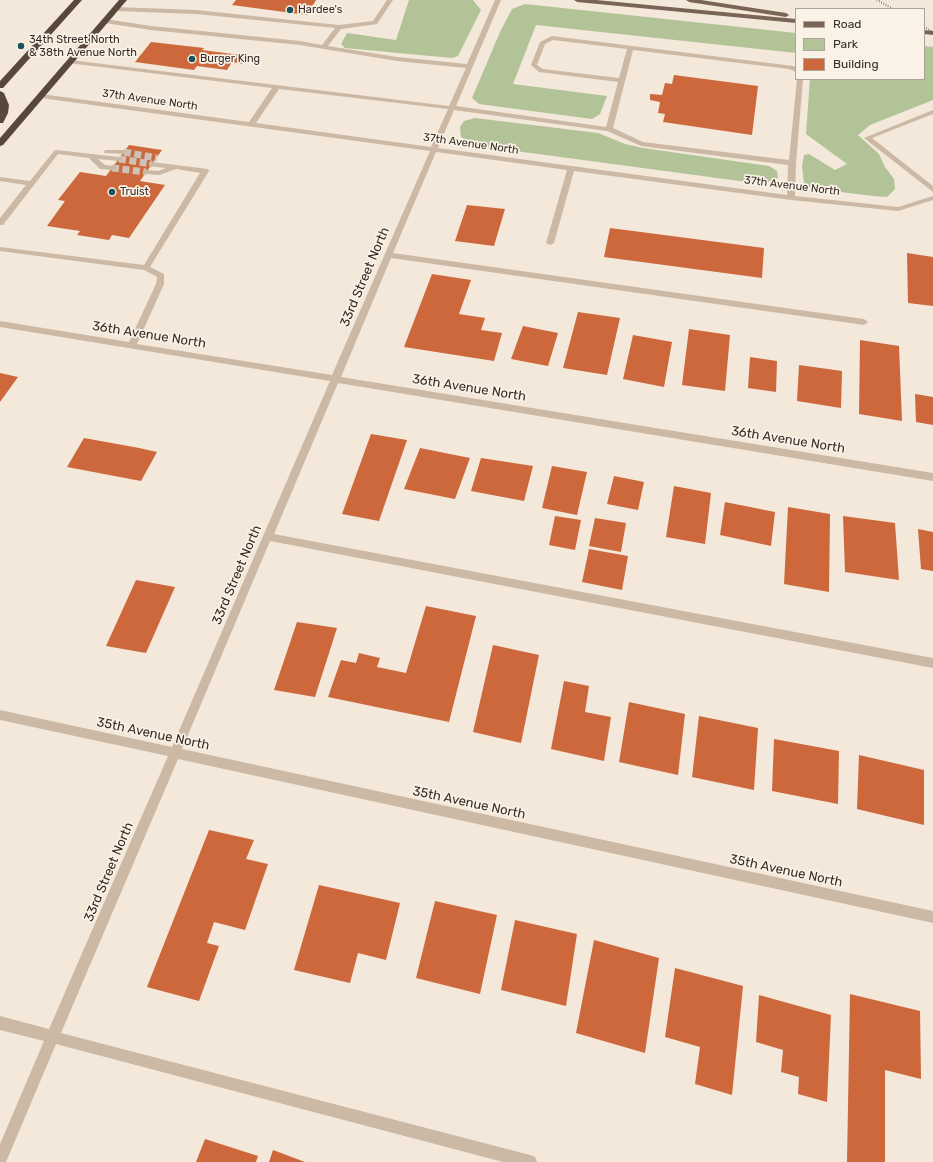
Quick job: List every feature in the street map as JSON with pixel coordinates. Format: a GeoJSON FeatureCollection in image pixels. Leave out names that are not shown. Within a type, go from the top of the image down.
{"type":"FeatureCollection","features":[{"type":"Feature","properties":{"kind":"highway"},"geometry":{"type":"LineString","coordinates":[[0,86],[78,0]]}},
{"type":"Feature","properties":{"kind":"highway"},"geometry":{"type":"LineString","coordinates":[[0,143],[123,0]]}},
{"type":"Feature","properties":{"kind":"highway"},"geometry":{"type":"LineString","coordinates":[[0,93],[5,106],[4,113],[0,121]]}},
{"type":"Feature","properties":{"kind":"main road"},"geometry":{"type":"LineString","coordinates":[[577,0],[795,21]]}},
{"type":"Feature","properties":{"kind":"main road"},"geometry":{"type":"LineString","coordinates":[[688,0],[795,16]]}},
{"type":"Feature","properties":{"kind":"street"},"geometry":{"type":"LineString","coordinates":[[115,9],[196,12],[339,27],[375,23],[390,0]]}},
{"type":"Feature","properties":{"kind":"street","name":"33rd Street North"},"geometry":{"type":"LineString","coordinates":[[0,1160],[498,0]]}},
{"type":"Feature","properties":{"kind":"street"},"geometry":{"type":"LineString","coordinates":[[105,21],[151,28],[324,47],[397,59],[470,66]]}},
{"type":"Feature","properties":{"kind":"street"},"geometry":{"type":"LineString","coordinates":[[324,47],[339,27]]}},
{"type":"Feature","properties":{"kind":"street"},"geometry":{"type":"LineString","coordinates":[[622,80],[541,71],[534,65],[542,42],[552,38],[790,67],[795,70]]}},
{"type":"Feature","properties":{"kind":"street"},"geometry":{"type":"LineString","coordinates":[[609,129],[631,47]]}},
{"type":"Feature","properties":{"kind":"street"},"geometry":{"type":"LineString","coordinates":[[70,62],[452,108],[609,129],[641,144],[792,163]]}},
{"type":"Feature","properties":{"kind":"street"},"geometry":{"type":"LineString","coordinates":[[790,198],[800,80]]}},
{"type":"Feature","properties":{"kind":"street"},"geometry":{"type":"LineString","coordinates":[[251,125],[276,88]]}},
{"type":"Feature","properties":{"kind":"street","name":"37th Avenue North"},"geometry":{"type":"LineString","coordinates":[[41,96],[790,198],[898,210],[933,198]]}},
{"type":"Feature","properties":{"kind":"street"},"geometry":{"type":"LineString","coordinates":[[933,112],[867,138],[933,190]]}},
{"type":"Feature","properties":{"kind":"street"},"geometry":{"type":"LineString","coordinates":[[0,223],[56,152],[119,159]]}},
{"type":"Feature","properties":{"kind":"street"},"geometry":{"type":"LineString","coordinates":[[91,156],[106,152],[124,152]]}},
{"type":"Feature","properties":{"kind":"street"},"geometry":{"type":"LineString","coordinates":[[91,156],[103,167],[112,168]]}},
{"type":"Feature","properties":{"kind":"street"},"geometry":{"type":"LineString","coordinates":[[146,268],[205,172],[174,168],[154,161]]}},
{"type":"Feature","properties":{"kind":"street"},"geometry":{"type":"LineString","coordinates":[[146,172],[159,173],[174,168]]}},
{"type":"Feature","properties":{"kind":"street"},"geometry":{"type":"LineString","coordinates":[[550,242],[571,169]]}},
{"type":"Feature","properties":{"kind":"street"},"geometry":{"type":"LineString","coordinates":[[0,179],[31,183]]}},
{"type":"Feature","properties":{"kind":"street"},"geometry":{"type":"LineString","coordinates":[[0,249],[146,268],[161,276],[160,284],[132,346]]}},
{"type":"Feature","properties":{"kind":"street"},"geometry":{"type":"LineString","coordinates":[[389,255],[864,322]]}},
{"type":"Feature","properties":{"kind":"street","name":"36th Avenue North"},"geometry":{"type":"LineString","coordinates":[[0,324],[933,477]]}},
{"type":"Feature","properties":{"kind":"street"},"geometry":{"type":"LineString","coordinates":[[268,537],[933,663]]}},
{"type":"Feature","properties":{"kind":"street","name":"35th Avenue North"},"geometry":{"type":"LineString","coordinates":[[0,715],[933,917]]}},
{"type":"Feature","properties":{"kind":"street"},"geometry":{"type":"LineString","coordinates":[[0,1023],[530,1162]]}},
{"type":"Feature","properties":{"kind":"green space"},"geometry":{"type":"Polygon","coordinates":[[[409,0],[473,0],[481,10],[458,56],[452,58],[345,48],[341,44],[347,33],[396,40],[409,0]]]}},
{"type":"Feature","properties":{"kind":"green space"},"geometry":{"type":"Polygon","coordinates":[[[525,4],[795,33],[795,53],[536,25],[513,84],[607,96],[600,114],[592,119],[479,104],[472,98],[500,32],[512,9],[525,4]]]}},
{"type":"Feature","properties":{"kind":"green space"},"geometry":{"type":"Polygon","coordinates":[[[925,46],[933,47],[933,100],[870,125],[858,135],[879,154],[885,167],[894,179],[895,189],[887,197],[810,188],[804,183],[802,167],[804,155],[809,154],[835,170],[847,164],[806,134],[810,80],[925,80],[925,46]]]}},
{"type":"Feature","properties":{"kind":"green space"},"geometry":{"type":"Polygon","coordinates":[[[475,118],[598,133],[625,144],[643,148],[769,166],[777,171],[778,178],[762,184],[486,147],[473,144],[461,137],[460,127],[464,121],[475,118]]]}},
{"type":"Feature","properties":{"kind":"building","name":"Hardee's"},"geometry":{"type":"Polygon","coordinates":[[[236,0],[316,0],[307,15],[232,5],[236,0]]]}},
{"type":"Feature","properties":{"kind":"building","name":"Burger King"},"geometry":{"type":"Polygon","coordinates":[[[151,42],[204,48],[202,50],[248,56],[242,64],[232,62],[227,70],[197,66],[194,70],[135,62],[151,42]]]}},
{"type":"Feature","properties":{"kind":"building"},"geometry":{"type":"Polygon","coordinates":[[[674,75],[758,86],[752,135],[663,122],[665,114],[658,113],[660,102],[650,100],[650,94],[662,95],[665,83],[672,84],[674,75]]]}},
{"type":"Feature","properties":{"kind":"building","name":"Truist"},"geometry":{"type":"Polygon","coordinates":[[[129,145],[162,150],[140,181],[165,185],[129,238],[112,235],[109,240],[77,235],[80,231],[47,226],[65,201],[58,200],[80,172],[106,176],[129,145]]]}},
{"type":"Feature","properties":{"kind":"building"},"geometry":{"type":"Polygon","coordinates":[[[467,205],[505,209],[494,246],[455,241],[467,205]]]}},
{"type":"Feature","properties":{"kind":"building"},"geometry":{"type":"Polygon","coordinates":[[[610,228],[764,248],[762,278],[604,257],[610,228]]]}},
{"type":"Feature","properties":{"kind":"building"},"geometry":{"type":"Polygon","coordinates":[[[907,253],[933,257],[933,306],[908,303],[907,253]]]}},
{"type":"Feature","properties":{"kind":"building"},"geometry":{"type":"Polygon","coordinates":[[[432,274],[471,280],[459,314],[485,318],[481,330],[502,333],[494,361],[404,347],[432,274]]]}},
{"type":"Feature","properties":{"kind":"building"},"geometry":{"type":"Polygon","coordinates":[[[578,312],[620,318],[607,375],[563,368],[578,312]]]}},
{"type":"Feature","properties":{"kind":"building"},"geometry":{"type":"Polygon","coordinates":[[[523,326],[558,333],[548,366],[511,359],[523,326]]]}},
{"type":"Feature","properties":{"kind":"building"},"geometry":{"type":"Polygon","coordinates":[[[689,329],[730,335],[725,391],[682,385],[689,329]]]}},
{"type":"Feature","properties":{"kind":"building"},"geometry":{"type":"Polygon","coordinates":[[[633,335],[672,342],[664,387],[623,379],[633,335]]]}},
{"type":"Feature","properties":{"kind":"building"},"geometry":{"type":"Polygon","coordinates":[[[860,340],[899,346],[902,421],[859,414],[860,340]]]}},
{"type":"Feature","properties":{"kind":"building"},"geometry":{"type":"Polygon","coordinates":[[[750,357],[777,361],[776,392],[748,388],[750,357]]]}},
{"type":"Feature","properties":{"kind":"building"},"geometry":{"type":"Polygon","coordinates":[[[799,365],[842,371],[841,408],[797,401],[799,365]]]}},
{"type":"Feature","properties":{"kind":"building"},"geometry":{"type":"Polygon","coordinates":[[[0,373],[18,377],[0,402],[0,373]]]}},
{"type":"Feature","properties":{"kind":"building"},"geometry":{"type":"Polygon","coordinates":[[[915,394],[933,397],[933,425],[916,422],[915,394]]]}},
{"type":"Feature","properties":{"kind":"building"},"geometry":{"type":"Polygon","coordinates":[[[371,434],[407,440],[379,521],[342,514],[371,434]]]}},
{"type":"Feature","properties":{"kind":"building"},"geometry":{"type":"Polygon","coordinates":[[[84,438],[157,452],[141,481],[67,467],[84,438]]]}},
{"type":"Feature","properties":{"kind":"building"},"geometry":{"type":"Polygon","coordinates":[[[420,448],[470,458],[455,499],[404,489],[420,448]]]}},
{"type":"Feature","properties":{"kind":"building"},"geometry":{"type":"Polygon","coordinates":[[[481,458],[533,466],[524,501],[471,491],[481,458]]]}},
{"type":"Feature","properties":{"kind":"building"},"geometry":{"type":"Polygon","coordinates":[[[552,466],[587,472],[577,515],[542,508],[552,466]]]}},
{"type":"Feature","properties":{"kind":"building"},"geometry":{"type":"Polygon","coordinates":[[[614,476],[644,482],[638,510],[607,504],[614,476]]]}},
{"type":"Feature","properties":{"kind":"building"},"geometry":{"type":"Polygon","coordinates":[[[674,486],[711,493],[705,544],[666,537],[674,486]]]}},
{"type":"Feature","properties":{"kind":"building"},"geometry":{"type":"Polygon","coordinates":[[[725,502],[775,512],[771,546],[720,535],[725,502]]]}},
{"type":"Feature","properties":{"kind":"building"},"geometry":{"type":"Polygon","coordinates":[[[788,507],[830,514],[829,592],[784,584],[788,507]]]}},
{"type":"Feature","properties":{"kind":"building"},"geometry":{"type":"Polygon","coordinates":[[[555,516],[581,520],[575,550],[549,545],[555,516]]]}},
{"type":"Feature","properties":{"kind":"building"},"geometry":{"type":"Polygon","coordinates":[[[843,516],[895,523],[899,580],[845,572],[843,516]]]}},
{"type":"Feature","properties":{"kind":"building"},"geometry":{"type":"Polygon","coordinates":[[[595,518],[626,523],[621,552],[589,546],[595,518]]]}},
{"type":"Feature","properties":{"kind":"building"},"geometry":{"type":"Polygon","coordinates":[[[918,529],[933,532],[933,571],[921,569],[918,529]]]}},
{"type":"Feature","properties":{"kind":"building"},"geometry":{"type":"Polygon","coordinates":[[[589,549],[628,556],[622,590],[582,582],[589,549]]]}},
{"type":"Feature","properties":{"kind":"building"},"geometry":{"type":"Polygon","coordinates":[[[136,580],[175,587],[146,653],[106,646],[136,580]]]}},
{"type":"Feature","properties":{"kind":"building"},"geometry":{"type":"Polygon","coordinates":[[[426,606],[476,616],[449,722],[328,697],[341,660],[356,663],[359,653],[380,658],[377,667],[406,673],[426,606]]]}},
{"type":"Feature","properties":{"kind":"building"},"geometry":{"type":"Polygon","coordinates":[[[297,622],[337,628],[315,697],[274,690],[297,622]]]}},
{"type":"Feature","properties":{"kind":"building"},"geometry":{"type":"Polygon","coordinates":[[[493,645],[539,655],[521,743],[473,732],[493,645]]]}},
{"type":"Feature","properties":{"kind":"building"},"geometry":{"type":"Polygon","coordinates":[[[564,681],[589,686],[585,712],[611,717],[604,761],[551,749],[564,681]]]}},
{"type":"Feature","properties":{"kind":"building"},"geometry":{"type":"Polygon","coordinates":[[[629,702],[685,714],[678,775],[619,762],[629,702]]]}},
{"type":"Feature","properties":{"kind":"building"},"geometry":{"type":"Polygon","coordinates":[[[699,716],[758,728],[754,790],[692,777],[699,716]]]}},
{"type":"Feature","properties":{"kind":"building"},"geometry":{"type":"Polygon","coordinates":[[[774,739],[839,751],[838,804],[772,791],[774,739]]]}},
{"type":"Feature","properties":{"kind":"building"},"geometry":{"type":"Polygon","coordinates":[[[859,755],[924,770],[924,825],[857,809],[859,755]]]}},
{"type":"Feature","properties":{"kind":"building"},"geometry":{"type":"Polygon","coordinates":[[[209,830],[254,840],[246,859],[268,864],[245,930],[214,922],[207,943],[219,946],[199,1001],[147,987],[209,830]]]}},
{"type":"Feature","properties":{"kind":"building"},"geometry":{"type":"Polygon","coordinates":[[[319,885],[400,903],[386,960],[358,953],[350,983],[294,970],[319,885]]]}},
{"type":"Feature","properties":{"kind":"building"},"geometry":{"type":"Polygon","coordinates":[[[435,901],[497,915],[480,994],[416,978],[435,901]]]}},
{"type":"Feature","properties":{"kind":"building"},"geometry":{"type":"Polygon","coordinates":[[[515,920],[577,934],[566,1006],[501,990],[515,920]]]}},
{"type":"Feature","properties":{"kind":"building"},"geometry":{"type":"Polygon","coordinates":[[[594,940],[659,958],[645,1053],[576,1033],[594,940]]]}},
{"type":"Feature","properties":{"kind":"building"},"geometry":{"type":"Polygon","coordinates":[[[675,968],[743,986],[732,1095],[695,1084],[700,1047],[665,1037],[675,968]]]}},
{"type":"Feature","properties":{"kind":"building"},"geometry":{"type":"Polygon","coordinates":[[[850,994],[920,1011],[921,1079],[885,1070],[885,1162],[847,1162],[850,994]]]}},
{"type":"Feature","properties":{"kind":"building"},"geometry":{"type":"Polygon","coordinates":[[[759,995],[831,1015],[827,1102],[798,1094],[799,1077],[781,1072],[783,1050],[756,1042],[759,995]]]}},
{"type":"Feature","properties":{"kind":"building"},"geometry":{"type":"Polygon","coordinates":[[[205,1139],[258,1156],[256,1162],[196,1162],[205,1139]]]}},
{"type":"Feature","properties":{"kind":"building"},"geometry":{"type":"Polygon","coordinates":[[[273,1150],[305,1162],[269,1162],[273,1150]]]}},
{"type":"Feature","properties":{"kind":"tunnel"},"geometry":{"type":"LineString","coordinates":[[124,152],[157,158]]}},
{"type":"Feature","properties":{"kind":"tunnel"},"geometry":{"type":"LineString","coordinates":[[119,159],[152,164]]}},
{"type":"Feature","properties":{"kind":"tunnel"},"geometry":{"type":"LineString","coordinates":[[112,168],[146,172]]}},
{"type":"Feature","properties":{"kind":"railway"},"geometry":{"type":"LineString","coordinates":[[877,0],[891,8]]}},
{"type":"Feature","properties":{"kind":"railway"},"geometry":{"type":"LineString","coordinates":[[925,28],[933,32]]}},
{"type":"Feature","properties":{"kind":"place","name":"Hardee's"},"geometry":{"type":"Point","coordinates":[290,10]}},
{"type":"Feature","properties":{"kind":"place","name":"34th Street North & 38th Avenue North"},"geometry":{"type":"Point","coordinates":[21,46]}},
{"type":"Feature","properties":{"kind":"place","name":"Burger King"},"geometry":{"type":"Point","coordinates":[192,59]}},
{"type":"Feature","properties":{"kind":"place","name":"Truist"},"geometry":{"type":"Point","coordinates":[112,192]}}]}
